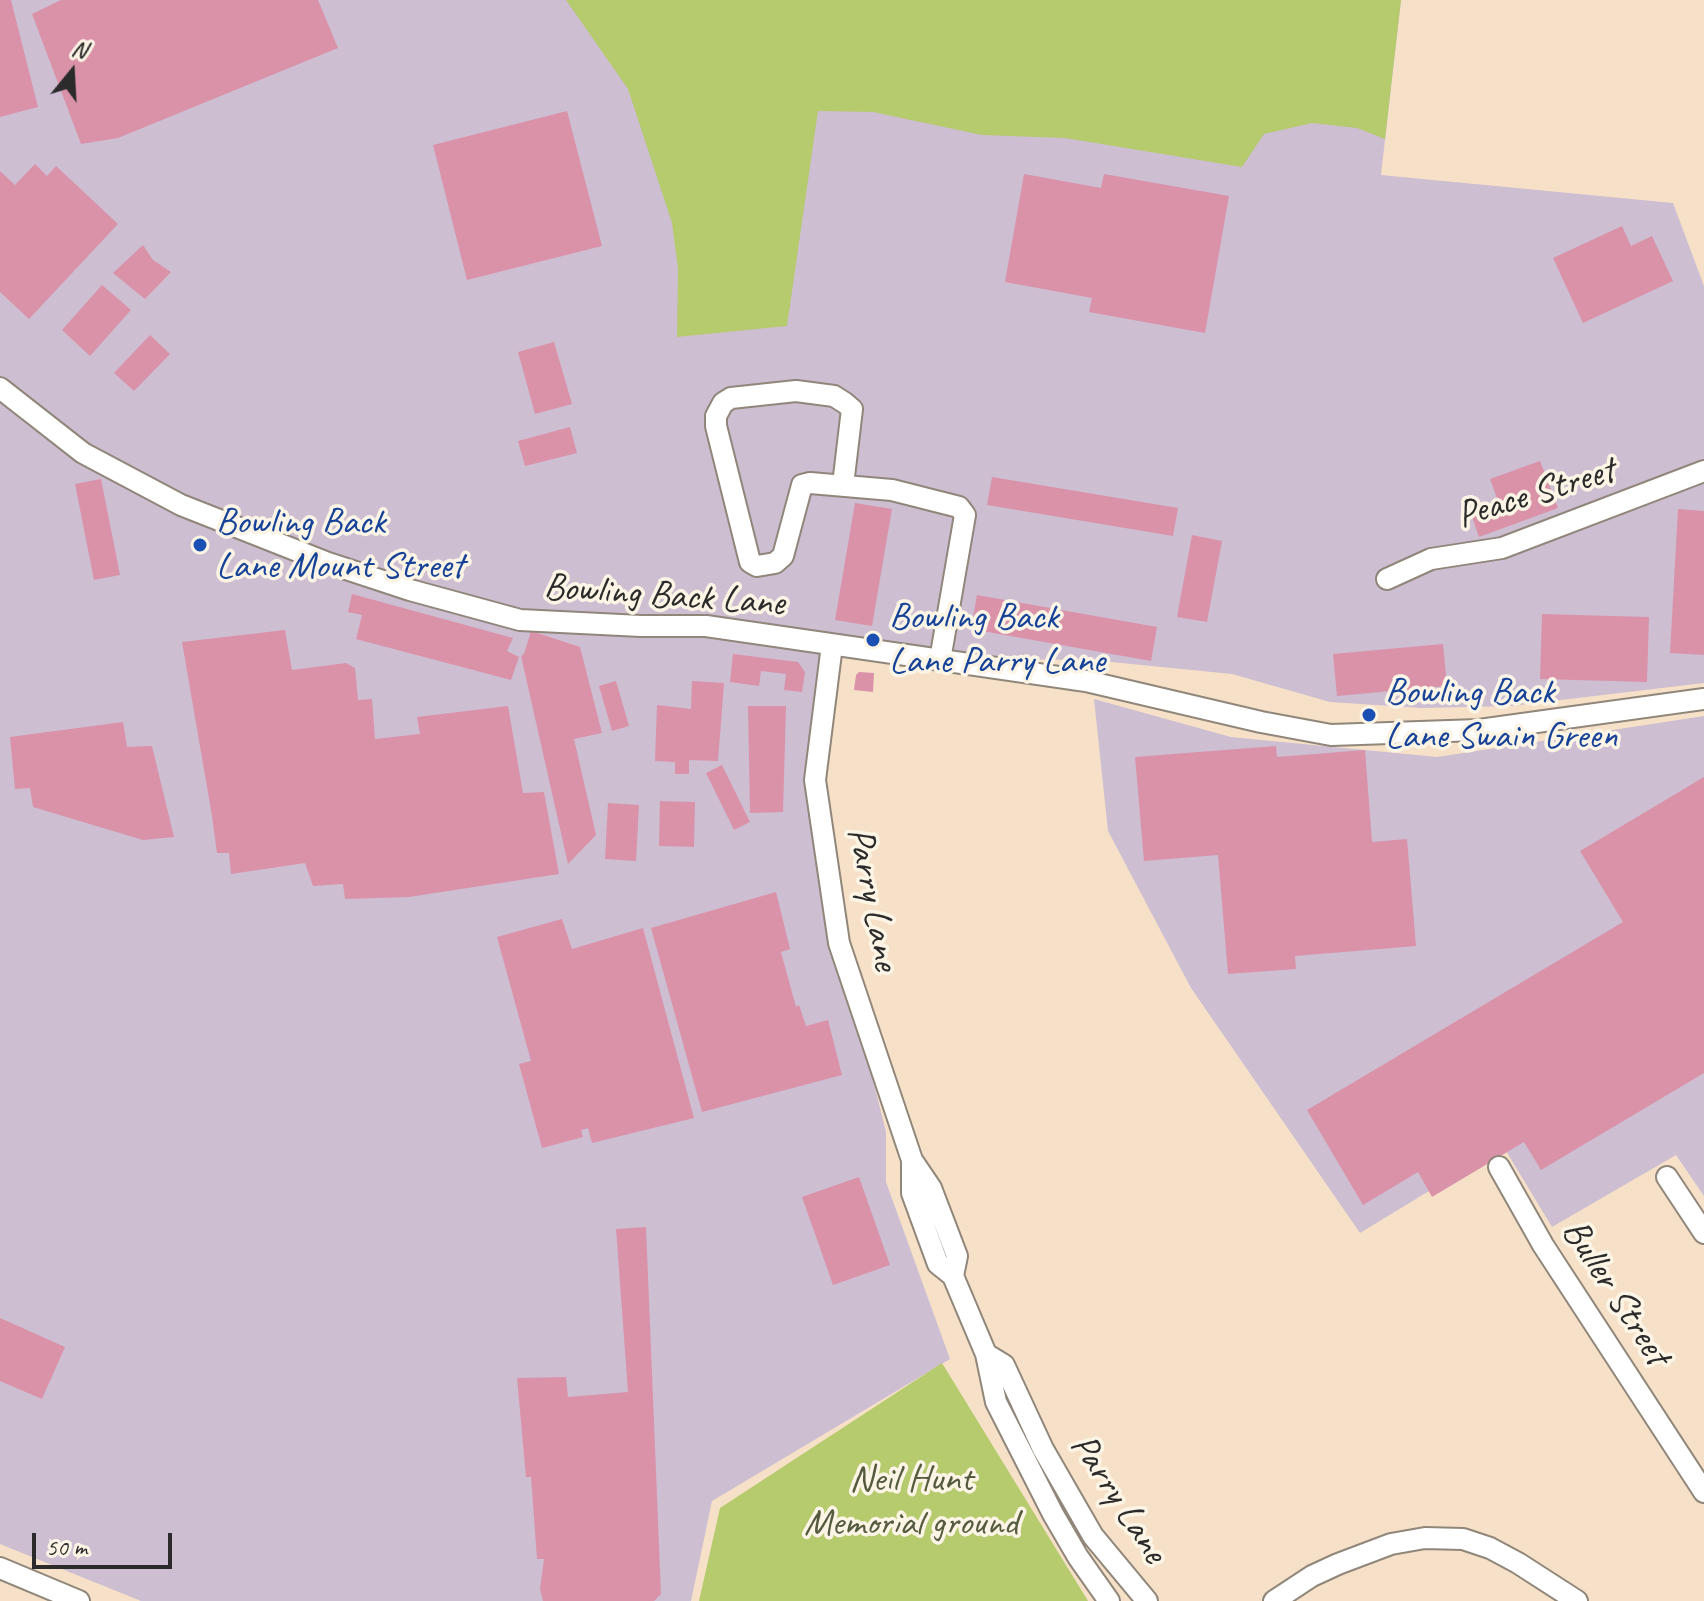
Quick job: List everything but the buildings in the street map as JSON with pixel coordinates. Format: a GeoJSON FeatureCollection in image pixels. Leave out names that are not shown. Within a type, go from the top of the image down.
{"type":"FeatureCollection","features":[{"type":"Feature","properties":{"kind":"street","name":"Bowling Back Lane"},"geometry":{"type":"LineString","coordinates":[[0,388],[83,453],[181,505],[301,553],[410,590],[520,620],[706,626],[1086,681],[1331,735],[1479,730],[1704,699]]}},
{"type":"Feature","properties":{"kind":"street"},"geometry":{"type":"LineString","coordinates":[[843,485],[852,409],[845,403],[834,396],[796,391],[731,398],[723,403],[716,416],[716,426],[750,562],[764,566],[775,563],[783,556],[802,485],[892,490],[959,507],[965,515],[940,660]]}},
{"type":"Feature","properties":{"kind":"street","name":"Peace Street"},"geometry":{"type":"LineString","coordinates":[[1387,579],[1431,559],[1502,548],[1704,471]]}},
{"type":"Feature","properties":{"kind":"street","name":"Parry Lane"},"geometry":{"type":"LineString","coordinates":[[832,645],[815,780],[839,943],[912,1160],[912,1193],[932,1250],[938,1264],[953,1276],[986,1354],[996,1402],[1026,1464],[1078,1557],[1109,1601]]}},
{"type":"Feature","properties":{"kind":"street","name":"Buller Street"},"geometry":{"type":"LineString","coordinates":[[1499,1167],[1543,1245],[1704,1492]]}},
{"type":"Feature","properties":{"kind":"street"},"geometry":{"type":"LineString","coordinates":[[1667,1177],[1704,1233]]}},
{"type":"Feature","properties":{"kind":"street","name":"Parry Lane"},"geometry":{"type":"LineString","coordinates":[[986,1354],[1004,1365],[1043,1449],[1093,1536],[1147,1601]]}},
{"type":"Feature","properties":{"kind":"street"},"geometry":{"type":"LineString","coordinates":[[1274,1601],[1312,1576],[1391,1544],[1438,1538],[1463,1539],[1490,1548],[1577,1601]]}},
{"type":"Feature","properties":{"kind":"street"},"geometry":{"type":"LineString","coordinates":[[0,1568],[79,1601]]}},
{"type":"Feature","properties":{"kind":"shaded area"},"geometry":{"type":"Polygon","coordinates":[[[0,0],[1401,0],[1381,175],[1673,203],[1704,286],[1704,683],[1511,706],[1422,708],[1330,702],[1232,674],[1091,660],[993,659],[832,645],[815,780],[839,943],[886,1132],[886,1182],[950,1359],[712,1501],[691,1601],[141,1601],[0,1544],[0,0]]]}},
{"type":"Feature","properties":{"kind":"shaded area"},"geometry":{"type":"Polygon","coordinates":[[[1094,699],[1231,737],[1437,757],[1704,716],[1704,1196],[1676,1155],[1552,1227],[1503,1146],[1360,1233],[1191,988],[1108,831],[1094,699]]]}},
{"type":"Feature","properties":{"kind":"green space"},"geometry":{"type":"Polygon","coordinates":[[[566,0],[1401,0],[1385,139],[1357,128],[1312,123],[1264,134],[1242,167],[1065,138],[982,135],[873,112],[818,111],[787,326],[677,337],[678,269],[672,223],[628,89],[566,0]]]}},
{"type":"Feature","properties":{"kind":"green space","name":"Neil Hunt Memorial ground"},"geometry":{"type":"Polygon","coordinates":[[[942,1363],[1088,1601],[699,1601],[720,1508],[942,1363]]]}},
{"type":"Feature","properties":{"kind":"place","name":"Bowling Back Lane Mount Street"},"geometry":{"type":"Point","coordinates":[200,545]}},
{"type":"Feature","properties":{"kind":"place","name":"Bowling Back Lane Parry Lane"},"geometry":{"type":"Point","coordinates":[873,640]}},
{"type":"Feature","properties":{"kind":"place","name":"Bowling Back Lane Swain Green"},"geometry":{"type":"Point","coordinates":[1369,715]}}]}
